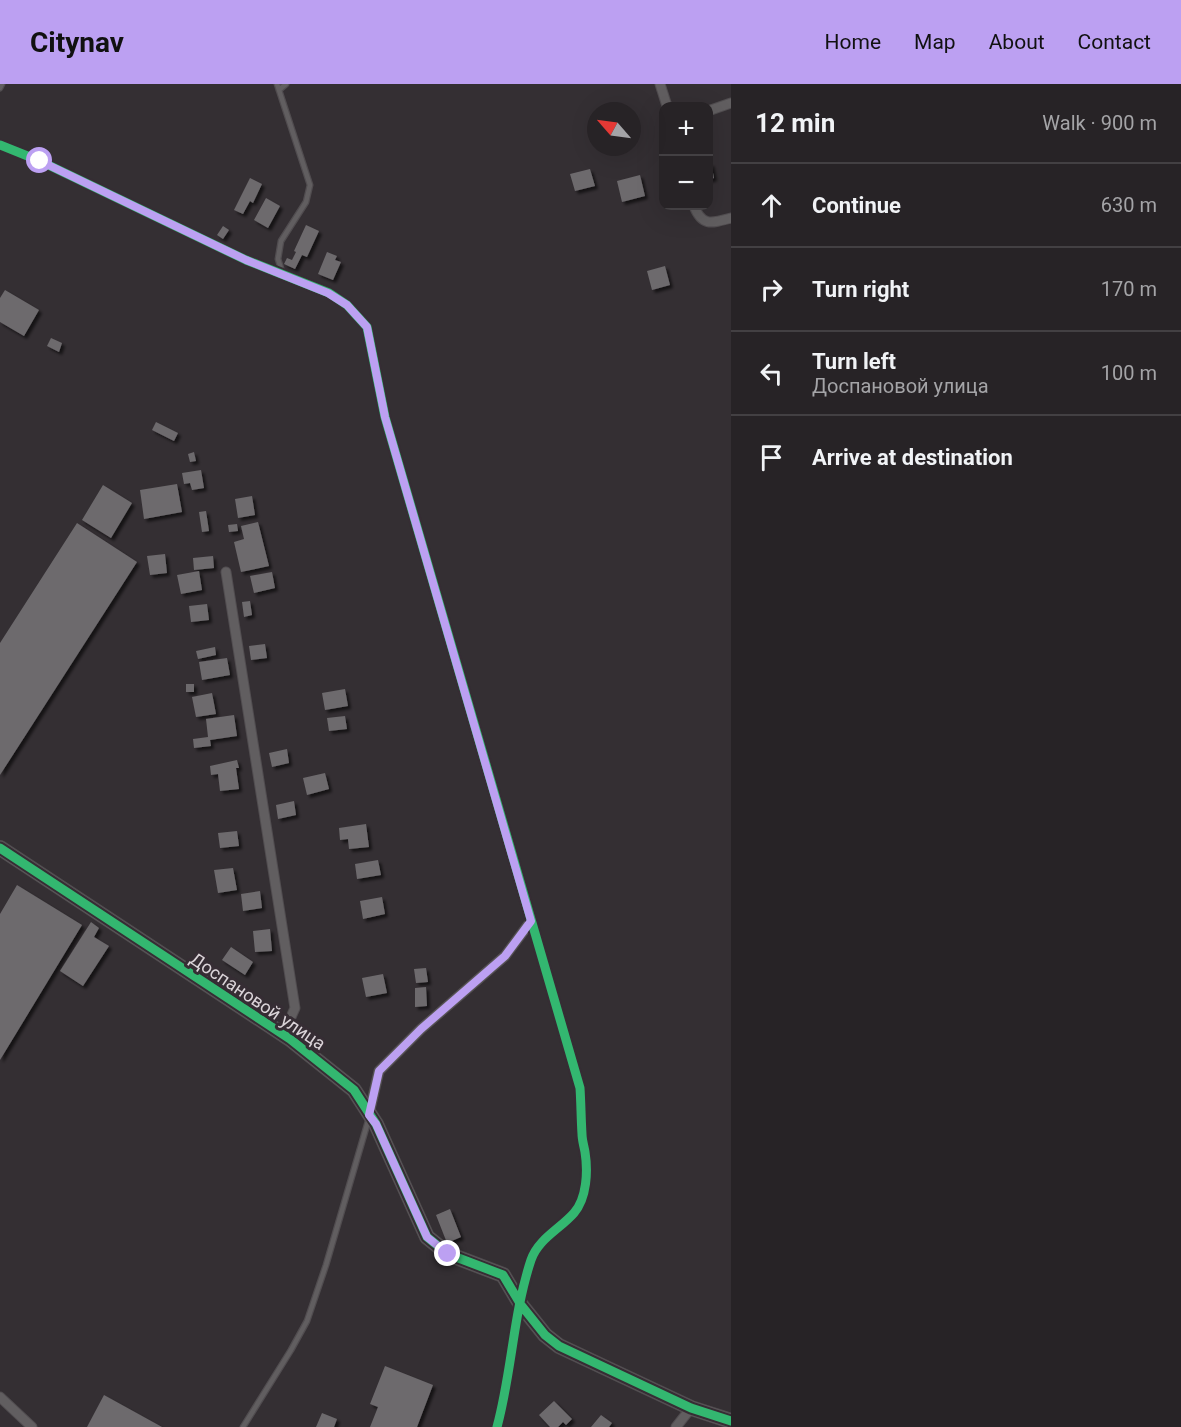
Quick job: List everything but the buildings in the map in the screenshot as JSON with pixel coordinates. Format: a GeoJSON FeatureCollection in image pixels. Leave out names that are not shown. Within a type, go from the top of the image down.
{"type":"FeatureCollection","features":[{"type":"Feature","properties":{"kind":"street"},"geometry":{"type":"LineString","coordinates":[[660,84],[666,102]]}},
{"type":"Feature","properties":{"kind":"street"},"geometry":{"type":"LineString","coordinates":[[713,109],[731,103]]}},
{"type":"Feature","properties":{"kind":"street"},"geometry":{"type":"LineString","coordinates":[[0,145],[40,161],[246,260],[328,293],[347,305],[367,327],[385,417],[580,1088],[581,1137],[586,1162],[585,1188],[581,1202],[565,1222],[538,1246],[531,1260],[512,1348],[507,1393],[497,1427]]}},
{"type":"Feature","properties":{"kind":"street"},"geometry":{"type":"LineString","coordinates":[[696,210],[704,221],[713,222],[731,218]]}},
{"type":"Feature","properties":{"kind":"street"},"geometry":{"type":"LineString","coordinates":[[226,572],[295,1008],[283,1035]]}},
{"type":"Feature","properties":{"kind":"street","name":"Доспановой улица"},"geometry":{"type":"LineString","coordinates":[[0,848],[283,1035],[354,1090],[376,1124],[427,1237],[448,1254],[502,1275],[521,1305],[545,1335],[560,1346],[691,1408],[713,1418],[731,1421]]}},
{"type":"Feature","properties":{"kind":"street"},"geometry":{"type":"LineString","coordinates":[[369,1115],[379,1071],[421,1029],[505,956],[531,921]]}},
{"type":"Feature","properties":{"kind":"street"},"geometry":{"type":"LineString","coordinates":[[0,1397],[32,1427]]}},
{"type":"Feature","properties":{"kind":"street"},"geometry":{"type":"LineString","coordinates":[[676,1427],[691,1408]]}},
{"type":"Feature","properties":{"kind":"lane"},"geometry":{"type":"LineString","coordinates":[[277,84],[310,185],[306,202],[281,242],[278,259],[283,275]]}},
{"type":"Feature","properties":{"kind":"lane"},"geometry":{"type":"LineString","coordinates":[[279,90],[286,84]]}},
{"type":"Feature","properties":{"kind":"lane"},"geometry":{"type":"LineString","coordinates":[[243,1427],[307,1321],[326,1265],[369,1115]]}},
{"type":"Feature","properties":{"kind":"cycle path"},"geometry":{"type":"LineString","coordinates":[[0,145],[40,161],[246,260],[329,293],[347,305],[367,327],[385,417],[580,1088],[586,1184],[582,1200],[574,1213],[544,1240],[531,1260],[520,1301],[497,1427]]}},
{"type":"Feature","properties":{"kind":"cycle path"},"geometry":{"type":"LineString","coordinates":[[0,848],[290,1039],[354,1090],[376,1124],[427,1237],[448,1254],[503,1275],[521,1305],[545,1335],[559,1346],[691,1408],[731,1421]]}},
{"type":"Feature","properties":{"kind":"route"},"geometry":{"type":"LineString","coordinates":[[40,161],[246,260],[328,293],[347,305],[367,327],[385,417],[531,921],[505,956],[421,1029],[379,1071],[369,1115],[376,1124],[427,1237],[448,1254]]}}]}
